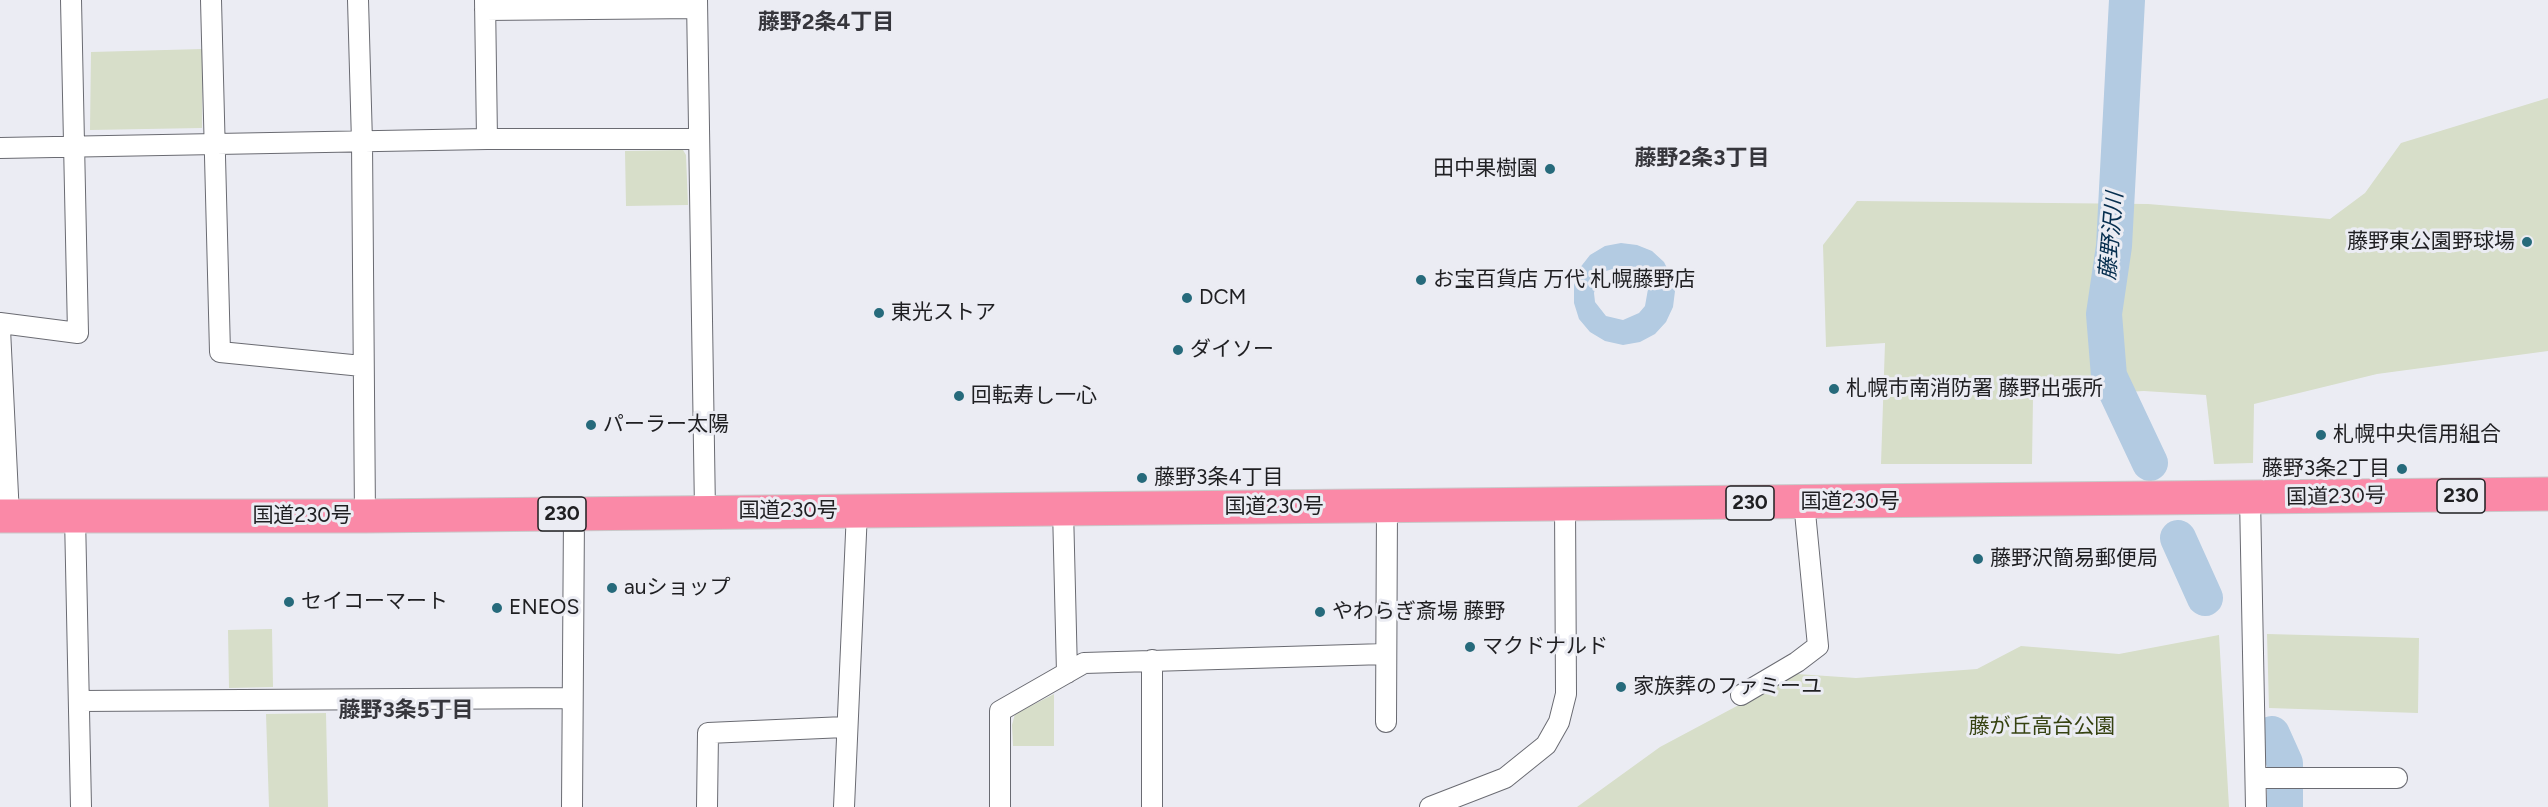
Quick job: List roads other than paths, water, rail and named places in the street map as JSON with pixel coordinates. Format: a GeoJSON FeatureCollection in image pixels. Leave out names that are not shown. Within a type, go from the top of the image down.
{"type":"FeatureCollection","features":[{"type":"Feature","properties":{"kind":"highway","name":"国道230号"},"geometry":{"type":"LineString","coordinates":[[4,516],[365,516],[2548,495]]}},
{"type":"Feature","properties":{"kind":"street"},"geometry":{"type":"LineString","coordinates":[[0,323],[78,333],[71,0]]}},
{"type":"Feature","properties":{"kind":"street"},"geometry":{"type":"LineString","coordinates":[[211,0],[220,352],[362,366]]}},
{"type":"Feature","properties":{"kind":"street"},"geometry":{"type":"LineString","coordinates":[[358,0],[362,142],[365,516]]}},
{"type":"Feature","properties":{"kind":"street"},"geometry":{"type":"LineString","coordinates":[[487,139],[485,5],[697,4],[705,511]]}},
{"type":"Feature","properties":{"kind":"street"},"geometry":{"type":"LineString","coordinates":[[0,148],[487,139],[699,139]]}},
{"type":"Feature","properties":{"kind":"street"},"geometry":{"type":"LineString","coordinates":[[0,329],[4,516]]}},
{"type":"Feature","properties":{"kind":"street"},"geometry":{"type":"LineString","coordinates":[[2250,498],[2256,807]]}},
{"type":"Feature","properties":{"kind":"street"},"geometry":{"type":"LineString","coordinates":[[1741,695],[1797,662],[1818,646],[1804,502]]}},
{"type":"Feature","properties":{"kind":"street"},"geometry":{"type":"LineString","coordinates":[[1430,807],[1505,778],[1546,745],[1559,722],[1566,694],[1565,504]]}},
{"type":"Feature","properties":{"kind":"street"},"geometry":{"type":"LineString","coordinates":[[1386,722],[1387,506]]}},
{"type":"Feature","properties":{"kind":"street"},"geometry":{"type":"LineString","coordinates":[[1063,509],[1067,673]]}},
{"type":"Feature","properties":{"kind":"street"},"geometry":{"type":"LineString","coordinates":[[844,807],[845,727],[857,511]]}},
{"type":"Feature","properties":{"kind":"street"},"geometry":{"type":"LineString","coordinates":[[572,807],[574,514]]}},
{"type":"Feature","properties":{"kind":"street"},"geometry":{"type":"LineString","coordinates":[[75,516],[81,807]]}},
{"type":"Feature","properties":{"kind":"street"},"geometry":{"type":"LineString","coordinates":[[1000,807],[1000,711],[1084,663],[1385,654]]}},
{"type":"Feature","properties":{"kind":"street"},"geometry":{"type":"LineString","coordinates":[[1152,660],[1152,807]]}},
{"type":"Feature","properties":{"kind":"street"},"geometry":{"type":"LineString","coordinates":[[79,701],[572,698]]}},
{"type":"Feature","properties":{"kind":"street"},"geometry":{"type":"LineString","coordinates":[[707,807],[708,733],[845,727]]}},
{"type":"Feature","properties":{"kind":"street"},"geometry":{"type":"LineString","coordinates":[[2256,778],[2397,778]]}},
{"type":"Feature","properties":{"kind":"water"},"geometry":{"type":"Polygon","coordinates":[[[1621,243],[1637,245],[1652,251],[1664,262],[1671,276],[1675,291],[1673,307],[1666,322],[1655,334],[1640,342],[1623,345],[1605,341],[1590,332],[1579,319],[1574,303],[1574,285],[1579,269],[1590,255],[1605,246],[1621,243]],[[1623,266],[1606,271],[1596,285],[1594,293],[1595,302],[1606,316],[1623,320],[1639,313],[1645,306],[1648,289],[1639,273],[1623,266]]]}},
{"type":"Feature","properties":{"kind":"waterway","name":"藤野沢川"},"geometry":{"type":"LineString","coordinates":[[2127,0],[2114,246],[2104,314],[2109,376],[2150,463]]}},
{"type":"Feature","properties":{"kind":"waterway","name":"藤野沢川"},"geometry":{"type":"LineString","coordinates":[[2178,538],[2205,598]]}},
{"type":"Feature","properties":{"kind":"waterway","name":"藤野沢川"},"geometry":{"type":"LineString","coordinates":[[2272,734],[2285,763],[2285,807]]}},
{"type":"Feature","properties":{"kind":"place","name":"田中果樹園"},"geometry":{"type":"Point","coordinates":[1550,169]}},
{"type":"Feature","properties":{"kind":"place","name":"藤野東公園野球場"},"geometry":{"type":"Point","coordinates":[2527,242]}},
{"type":"Feature","properties":{"kind":"place","name":"お宝百貨店 万代 札幌藤野店"},"geometry":{"type":"Point","coordinates":[1421,280]}},
{"type":"Feature","properties":{"kind":"place","name":"DCM"},"geometry":{"type":"Point","coordinates":[1187,298]}},
{"type":"Feature","properties":{"kind":"place","name":"東光ストア"},"geometry":{"type":"Point","coordinates":[879,313]}},
{"type":"Feature","properties":{"kind":"place","name":"ダイソー"},"geometry":{"type":"Point","coordinates":[1178,350]}},
{"type":"Feature","properties":{"kind":"place","name":"札幌市南消防署 藤野出張所"},"geometry":{"type":"Point","coordinates":[1834,389]}},
{"type":"Feature","properties":{"kind":"place","name":"回転寿し一心"},"geometry":{"type":"Point","coordinates":[959,396]}},
{"type":"Feature","properties":{"kind":"place","name":"パーラー太陽"},"geometry":{"type":"Point","coordinates":[591,425]}},
{"type":"Feature","properties":{"kind":"place","name":"札幌中央信用組合"},"geometry":{"type":"Point","coordinates":[2321,435]}},
{"type":"Feature","properties":{"kind":"place","name":"藤野3条2丁目"},"geometry":{"type":"Point","coordinates":[2402,469]}},
{"type":"Feature","properties":{"kind":"place","name":"藤野3条4丁目"},"geometry":{"type":"Point","coordinates":[1142,478]}},
{"type":"Feature","properties":{"kind":"place","name":"藤野沢簡易郵便局"},"geometry":{"type":"Point","coordinates":[1978,559]}},
{"type":"Feature","properties":{"kind":"place","name":"auショップ"},"geometry":{"type":"Point","coordinates":[612,588]}},
{"type":"Feature","properties":{"kind":"place","name":"セイコーマート"},"geometry":{"type":"Point","coordinates":[289,602]}},
{"type":"Feature","properties":{"kind":"place","name":"ENEOS"},"geometry":{"type":"Point","coordinates":[497,608]}},
{"type":"Feature","properties":{"kind":"place","name":"やわらぎ斎場 藤野"},"geometry":{"type":"Point","coordinates":[1320,612]}},
{"type":"Feature","properties":{"kind":"place","name":"マクドナルド"},"geometry":{"type":"Point","coordinates":[1470,647]}},
{"type":"Feature","properties":{"kind":"place","name":"家族葬のファミーユ"},"geometry":{"type":"Point","coordinates":[1621,687]}},
{"type":"Feature","properties":{"kind":"district","name":"藤野2条4丁目"},"geometry":{"type":"Point","coordinates":[826,23]}},
{"type":"Feature","properties":{"kind":"district","name":"藤野2条3丁目"},"geometry":{"type":"Point","coordinates":[1702,159]}},
{"type":"Feature","properties":{"kind":"district","name":"藤野3条5丁目"},"geometry":{"type":"Point","coordinates":[406,711]}},
{"type":"Feature","properties":{"kind":"park label","name":"藤が丘高台公園"},"geometry":{"type":"Point","coordinates":[2042,727]}}]}
